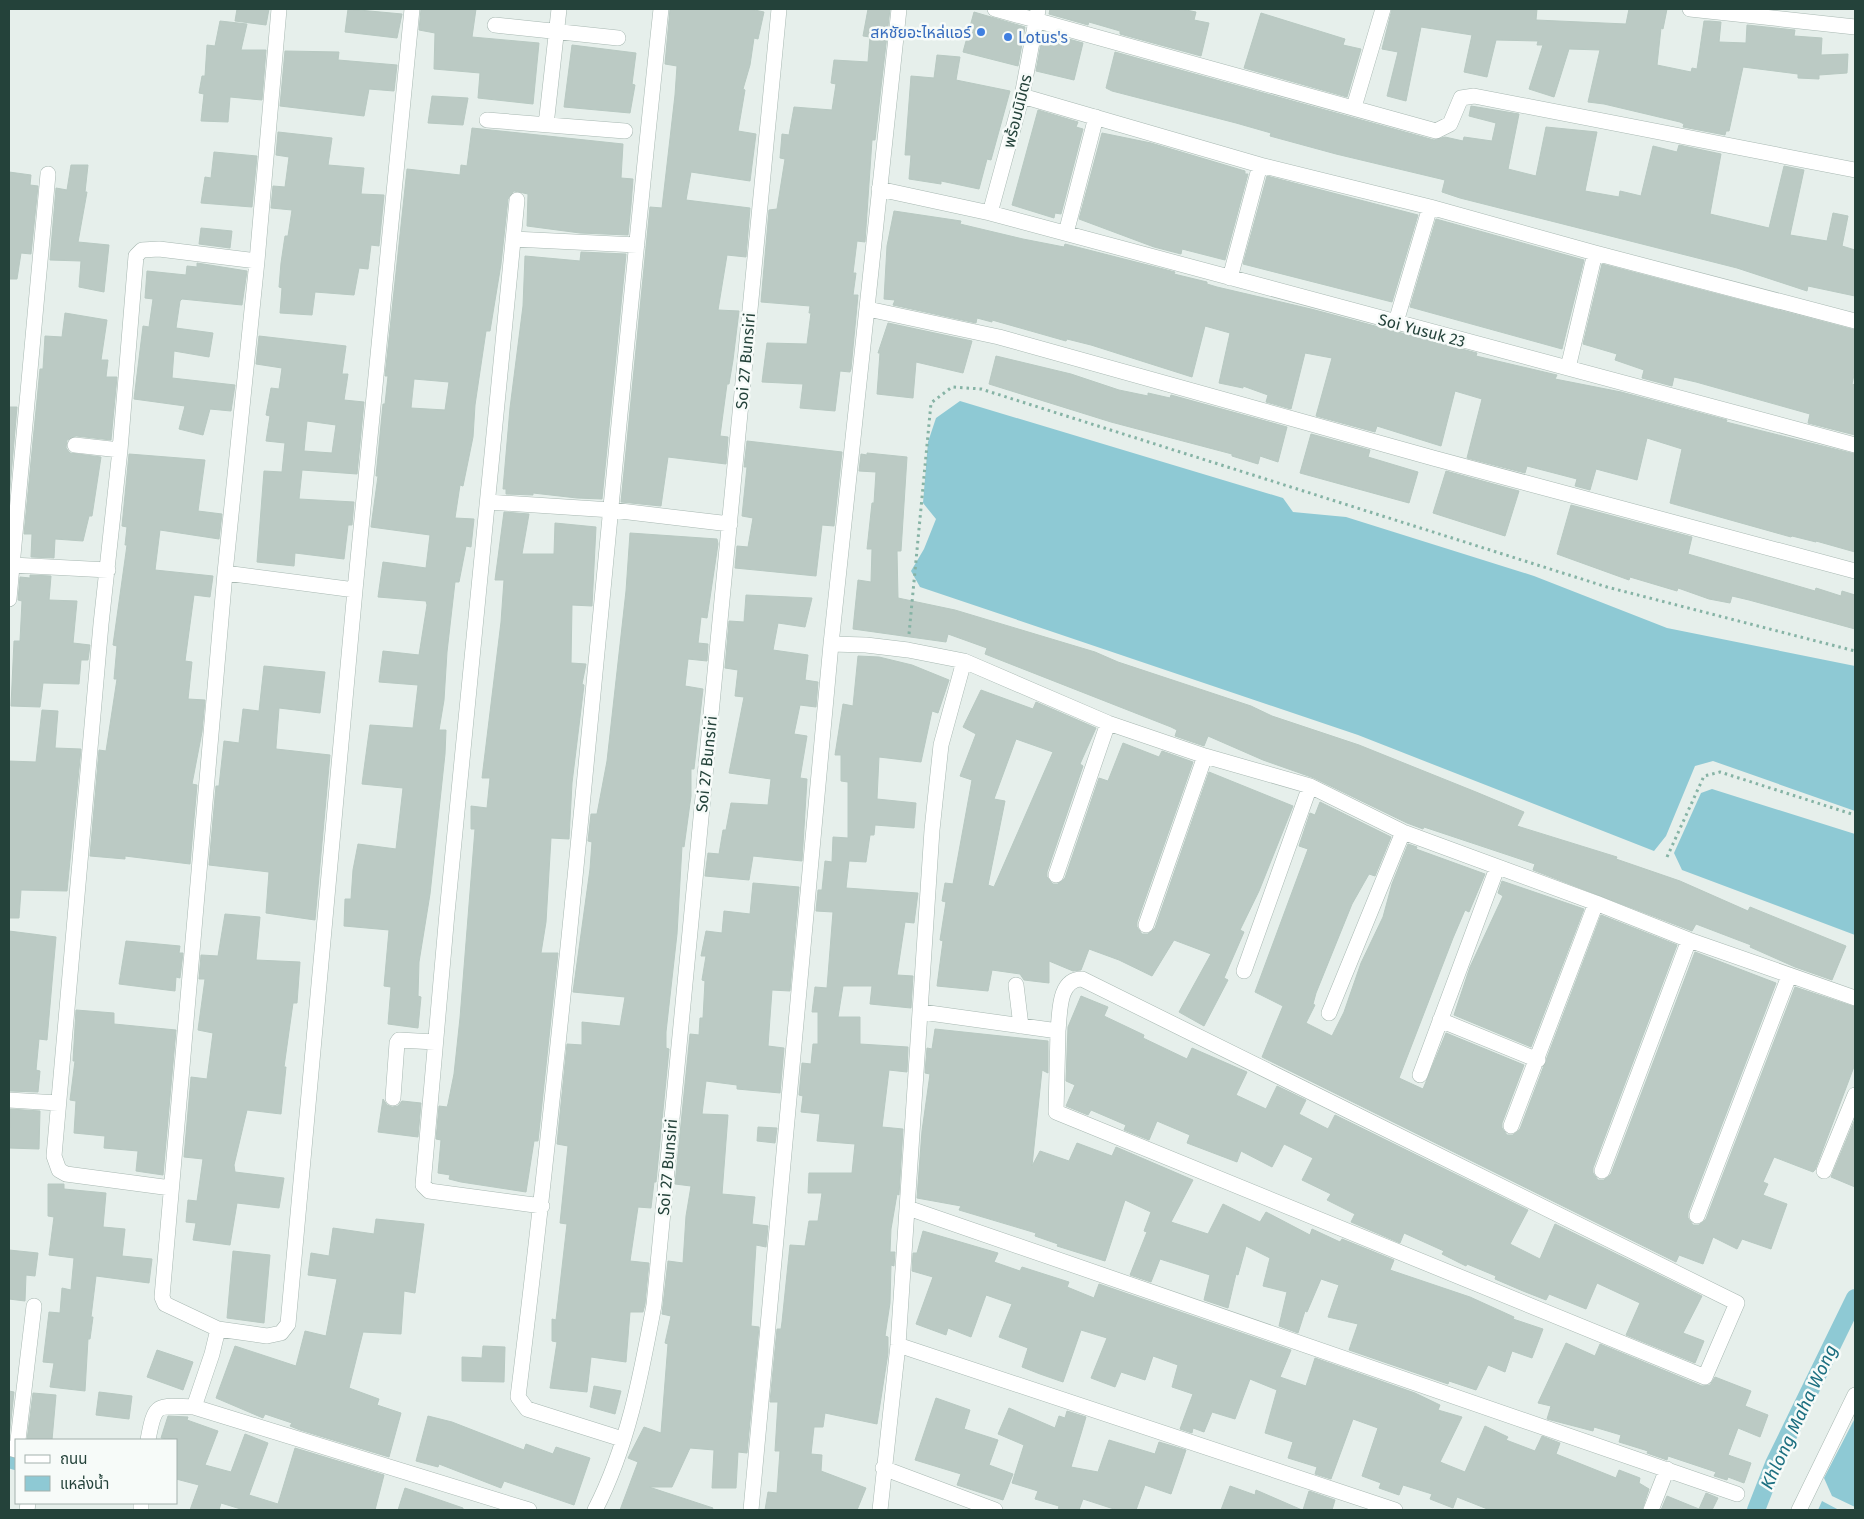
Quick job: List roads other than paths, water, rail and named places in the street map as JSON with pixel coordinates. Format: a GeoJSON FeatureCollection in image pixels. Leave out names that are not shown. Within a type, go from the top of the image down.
{"type":"FeatureCollection","features":[{"type":"Feature","properties":{"kind":"street"},"geometry":{"type":"LineString","coordinates":[[279,9],[257,261],[225,573],[162,1300],[164,1304],[218,1329],[267,1336],[281,1333],[288,1324],[355,590],[412,9]]}},
{"type":"Feature","properties":{"kind":"street"},"geometry":{"type":"LineString","coordinates":[[546,125],[559,9]]}},
{"type":"Feature","properties":{"kind":"street"},"geometry":{"type":"LineString","coordinates":[[622,1439],[527,1409],[519,1401],[542,1206],[612,510],[636,245],[661,9]]}},
{"type":"Feature","properties":{"kind":"street","name":"Soi 27 Bunsiri"},"geometry":{"type":"LineString","coordinates":[[594,1510],[615,1461],[638,1392],[654,1304],[779,9]]}},
{"type":"Feature","properties":{"kind":"street"},"geometry":{"type":"LineString","coordinates":[[752,1506],[831,644],[899,9]]}},
{"type":"Feature","properties":{"kind":"street"},"geometry":{"type":"LineString","coordinates":[[995,9],[1037,14],[1436,131],[1450,124],[1462,98],[1474,96],[1855,170]]}},
{"type":"Feature","properties":{"kind":"street"},"geometry":{"type":"LineString","coordinates":[[1354,107],[1383,9]]}},
{"type":"Feature","properties":{"kind":"street"},"geometry":{"type":"LineString","coordinates":[[1690,9],[1855,27]]}},
{"type":"Feature","properties":{"kind":"street","name":"พร้อมนิมิตร"},"geometry":{"type":"LineString","coordinates":[[990,212],[1022,96],[1037,14]]}},
{"type":"Feature","properties":{"kind":"street"},"geometry":{"type":"LineString","coordinates":[[495,24],[618,38]]}},
{"type":"Feature","properties":{"kind":"street"},"geometry":{"type":"LineString","coordinates":[[1022,96],[1260,164],[1430,207],[1595,254],[1855,321]]}},
{"type":"Feature","properties":{"kind":"street"},"geometry":{"type":"LineString","coordinates":[[1066,233],[1096,117]]}},
{"type":"Feature","properties":{"kind":"street"},"geometry":{"type":"LineString","coordinates":[[487,120],[625,131]]}},
{"type":"Feature","properties":{"kind":"street"},"geometry":{"type":"LineString","coordinates":[[1230,278],[1260,164]]}},
{"type":"Feature","properties":{"kind":"street"},"geometry":{"type":"LineString","coordinates":[[9,599],[48,174]]}},
{"type":"Feature","properties":{"kind":"street","name":"Soi Yusuk 23"},"geometry":{"type":"LineString","coordinates":[[879,190],[990,212],[1855,445]]}},
{"type":"Feature","properties":{"kind":"street"},"geometry":{"type":"LineString","coordinates":[[517,200],[435,1042],[424,1177],[425,1188],[429,1191],[542,1206]]}},
{"type":"Feature","properties":{"kind":"street"},"geometry":{"type":"LineString","coordinates":[[1396,322],[1430,207]]}},
{"type":"Feature","properties":{"kind":"street"},"geometry":{"type":"LineString","coordinates":[[514,239],[636,245]]}},
{"type":"Feature","properties":{"kind":"street"},"geometry":{"type":"LineString","coordinates":[[171,1188],[66,1174],[59,1170],[54,1156],[101,624],[120,450],[136,256],[142,250],[158,249],[257,261]]}},
{"type":"Feature","properties":{"kind":"street"},"geometry":{"type":"LineString","coordinates":[[1568,368],[1595,254]]}},
{"type":"Feature","properties":{"kind":"street"},"geometry":{"type":"LineString","coordinates":[[868,309],[999,337],[1442,461],[1855,571]]}},
{"type":"Feature","properties":{"kind":"street"},"geometry":{"type":"LineString","coordinates":[[75,445],[120,450]]}},
{"type":"Feature","properties":{"kind":"street"},"geometry":{"type":"LineString","coordinates":[[488,502],[612,510],[730,524]]}},
{"type":"Feature","properties":{"kind":"street"},"geometry":{"type":"LineString","coordinates":[[12,565],[108,570]]}},
{"type":"Feature","properties":{"kind":"street"},"geometry":{"type":"LineString","coordinates":[[225,573],[355,590]]}},
{"type":"Feature","properties":{"kind":"street"},"geometry":{"type":"LineString","coordinates":[[831,644],[866,645],[908,650],[964,661],[1108,722],[1205,756],[1310,786],[1403,832],[1596,903],[1689,940],[1855,998]]}},
{"type":"Feature","properties":{"kind":"street"},"geometry":{"type":"LineString","coordinates":[[880,1510],[883,1468],[898,1345],[922,1012],[932,830],[941,745],[964,661]]}},
{"type":"Feature","properties":{"kind":"street"},"geometry":{"type":"LineString","coordinates":[[1056,875],[1108,722]]}},
{"type":"Feature","properties":{"kind":"street"},"geometry":{"type":"LineString","coordinates":[[1146,924],[1205,756]]}},
{"type":"Feature","properties":{"kind":"street"},"geometry":{"type":"LineString","coordinates":[[1244,971],[1310,786]]}},
{"type":"Feature","properties":{"kind":"street"},"geometry":{"type":"LineString","coordinates":[[1329,1012],[1403,832]]}},
{"type":"Feature","properties":{"kind":"street"},"geometry":{"type":"LineString","coordinates":[[1420,1075],[1497,868]]}},
{"type":"Feature","properties":{"kind":"street"},"geometry":{"type":"LineString","coordinates":[[1511,1126],[1538,1060],[1596,903]]}},
{"type":"Feature","properties":{"kind":"street"},"geometry":{"type":"LineString","coordinates":[[1602,1171],[1689,940]]}},
{"type":"Feature","properties":{"kind":"street"},"geometry":{"type":"LineString","coordinates":[[1697,1216],[1788,976]]}},
{"type":"Feature","properties":{"kind":"street"},"geometry":{"type":"LineString","coordinates":[[1082,979],[1737,1303],[1705,1377],[1056,1112],[1058,1031],[1065,988],[1070,982],[1082,979]]}},
{"type":"Feature","properties":{"kind":"street"},"geometry":{"type":"LineString","coordinates":[[1016,985],[1021,1026]]}},
{"type":"Feature","properties":{"kind":"street"},"geometry":{"type":"LineString","coordinates":[[922,1012],[1058,1031]]}},
{"type":"Feature","properties":{"kind":"street"},"geometry":{"type":"LineString","coordinates":[[1440,1020],[1538,1060]]}},
{"type":"Feature","properties":{"kind":"street"},"geometry":{"type":"LineString","coordinates":[[393,1098],[397,1042],[399,1040],[435,1042]]}},
{"type":"Feature","properties":{"kind":"street"},"geometry":{"type":"LineString","coordinates":[[1824,1171],[1855,1095]]}},
{"type":"Feature","properties":{"kind":"street"},"geometry":{"type":"LineString","coordinates":[[9,1100],[58,1103]]}},
{"type":"Feature","properties":{"kind":"street"},"geometry":{"type":"LineString","coordinates":[[908,1208],[1737,1494]]}},
{"type":"Feature","properties":{"kind":"street"},"geometry":{"type":"LineString","coordinates":[[18,1439],[34,1306]]}},
{"type":"Feature","properties":{"kind":"street"},"geometry":{"type":"LineString","coordinates":[[194,1407],[212,1354],[218,1329]]}},
{"type":"Feature","properties":{"kind":"street"},"geometry":{"type":"LineString","coordinates":[[898,1345],[1395,1510]]}},
{"type":"Feature","properties":{"kind":"street"},"geometry":{"type":"LineString","coordinates":[[1799,1510],[1855,1395]]}},
{"type":"Feature","properties":{"kind":"street"},"geometry":{"type":"LineString","coordinates":[[148,1439],[152,1415],[156,1411],[164,1406],[194,1407],[530,1510]]}},
{"type":"Feature","properties":{"kind":"street"},"geometry":{"type":"LineString","coordinates":[[883,1468],[995,1510]]}},
{"type":"Feature","properties":{"kind":"street"},"geometry":{"type":"LineString","coordinates":[[1651,1510],[1668,1470]]}},
{"type":"Feature","properties":{"kind":"water"},"geometry":{"type":"Polygon","coordinates":[[[960,401],[1283,498],[1293,512],[1346,517],[1534,576],[1667,628],[1855,666],[1855,811],[1713,761],[1695,766],[1666,836],[1654,851],[1358,735],[920,587],[911,571],[924,549],[936,519],[923,503],[928,442],[936,418],[960,401]]]}},
{"type":"Feature","properties":{"kind":"water"},"geometry":{"type":"Polygon","coordinates":[[[1712,789],[1855,834],[1855,935],[1682,870],[1674,853],[1701,793],[1712,789]]]}},
{"type":"Feature","properties":{"kind":"water"},"geometry":{"type":"Polygon","coordinates":[[[1855,1418],[1855,1507],[1832,1496],[1824,1478],[1855,1418]]]}},
{"type":"Feature","properties":{"kind":"water"},"geometry":{"type":"Polygon","coordinates":[[[1822,1501],[1839,1510],[1818,1510],[1822,1501]]]}},
{"type":"Feature","properties":{"kind":"waterway","name":"Khlong Maha Wong"},"geometry":{"type":"LineString","coordinates":[[1756,1510],[1774,1464],[1855,1298]]}},
{"type":"Feature","properties":{"kind":"waterway"},"geometry":{"type":"LineString","coordinates":[[9,1459],[15,1461]]}},
{"type":"Feature","properties":{"kind":"place","name":"สหชัยอะไหล่แอร์"},"geometry":{"type":"Point","coordinates":[981,32]}},
{"type":"Feature","properties":{"kind":"place","name":"Lotus's"},"geometry":{"type":"Point","coordinates":[1008,37]}}]}
